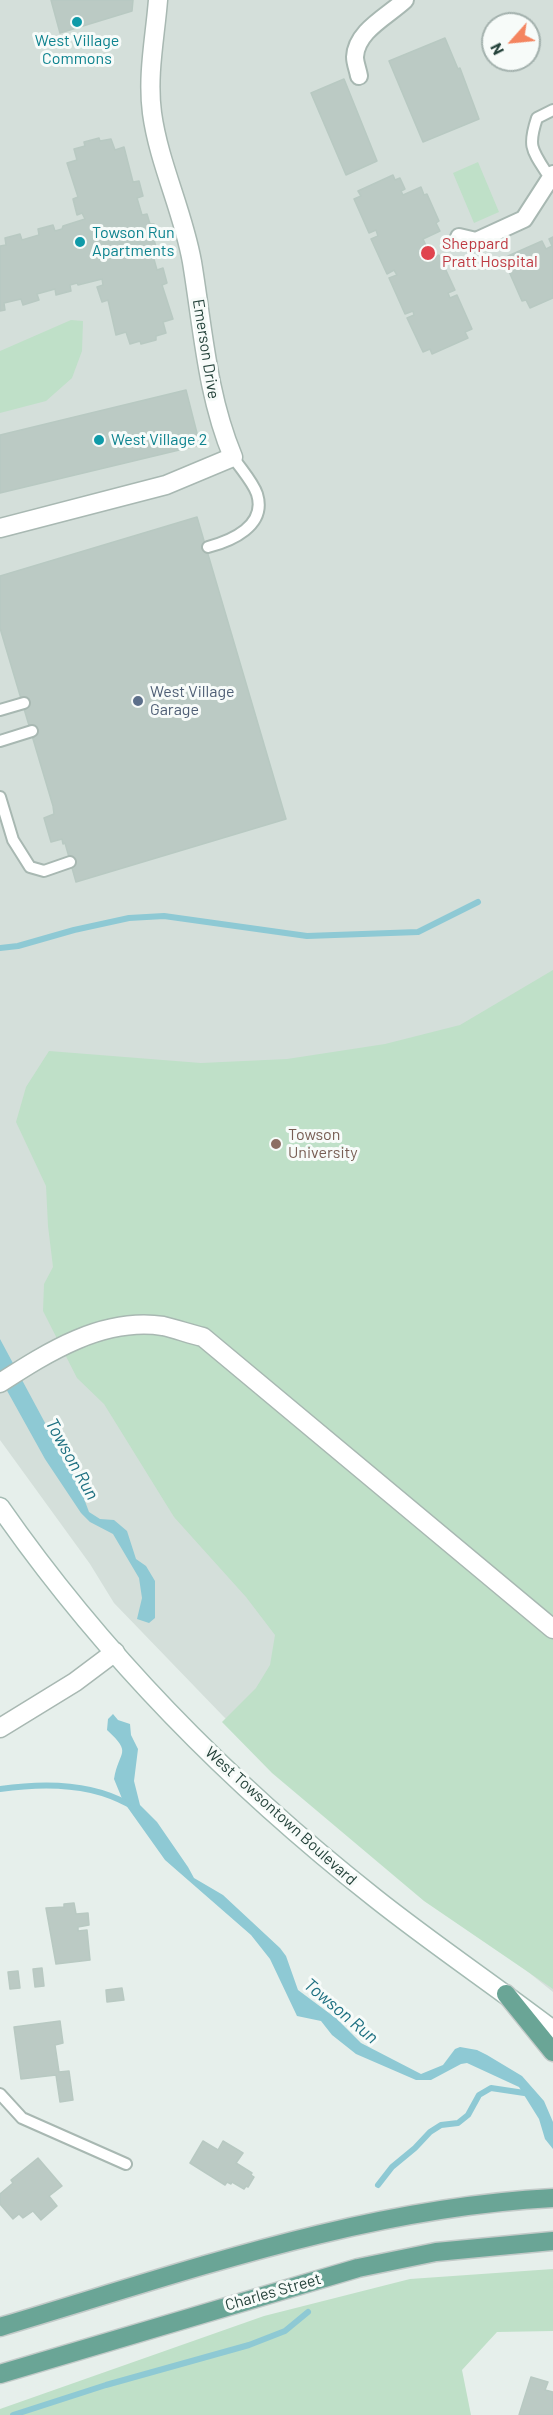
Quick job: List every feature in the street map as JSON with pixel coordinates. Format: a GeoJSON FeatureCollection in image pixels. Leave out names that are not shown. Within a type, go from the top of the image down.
{"type":"FeatureCollection","features":[{"type":"Feature","properties":{"kind":"main road"},"geometry":{"type":"LineString","coordinates":[[506,1994],[553,2052]]}},
{"type":"Feature","properties":{"kind":"main road"},"geometry":{"type":"LineString","coordinates":[[0,2327],[346,2227],[468,2205],[553,2198]]}},
{"type":"Feature","properties":{"kind":"main road","name":"Charles Street"},"geometry":{"type":"LineString","coordinates":[[0,2374],[358,2268],[436,2252],[553,2241]]}},
{"type":"Feature","properties":{"kind":"street","name":"Emerson Drive"},"geometry":{"type":"LineString","coordinates":[[158,0],[150,67],[155,134],[186,234],[212,395],[233,458]]}},
{"type":"Feature","properties":{"kind":"street"},"geometry":{"type":"LineString","coordinates":[[359,76],[355,56],[359,42],[373,26],[405,0]]}},
{"type":"Feature","properties":{"kind":"street"},"geometry":{"type":"LineString","coordinates":[[459,237],[476,241],[524,219],[553,174]]}},
{"type":"Feature","properties":{"kind":"street"},"geometry":{"type":"LineString","coordinates":[[0,528],[166,484],[233,458]]}},
{"type":"Feature","properties":{"kind":"street"},"geometry":{"type":"LineString","coordinates":[[0,1383],[46,1353],[104,1329],[125,1325],[162,1326],[203,1337],[553,1629]]}},
{"type":"Feature","properties":{"kind":"street","name":"West Towsontown Boulevard"},"geometry":{"type":"LineString","coordinates":[[0,1507],[36,1556],[115,1652],[223,1768],[375,1899],[553,2030]]}},
{"type":"Feature","properties":{"kind":"street"},"geometry":{"type":"LineString","coordinates":[[0,1728],[75,1682],[115,1652]]}},
{"type":"Feature","properties":{"kind":"lane"},"geometry":{"type":"LineString","coordinates":[[553,110],[537,118],[532,134],[532,152],[546,172],[553,174]]}},
{"type":"Feature","properties":{"kind":"lane"},"geometry":{"type":"LineString","coordinates":[[208,547],[230,542],[246,531],[257,514],[257,495],[233,458]]}},
{"type":"Feature","properties":{"kind":"lane"},"geometry":{"type":"LineString","coordinates":[[0,710],[24,703]]}},
{"type":"Feature","properties":{"kind":"lane"},"geometry":{"type":"LineString","coordinates":[[0,741],[32,731]]}},
{"type":"Feature","properties":{"kind":"lane"},"geometry":{"type":"LineString","coordinates":[[0,797],[13,840],[30,867],[44,871],[70,862]]}},
{"type":"Feature","properties":{"kind":"lane"},"geometry":{"type":"LineString","coordinates":[[0,2094],[22,2118],[126,2164]]}},
{"type":"Feature","properties":{"kind":"shaded area","name":"Towson University"},"geometry":{"type":"Polygon","coordinates":[[[0,0],[553,0],[553,1992],[280,1771],[223,1716],[114,1603],[90,1564],[0,1440],[0,0]]]}},
{"type":"Feature","properties":{"kind":"green space"},"geometry":{"type":"Polygon","coordinates":[[[478,162],[499,212],[474,223],[453,173],[478,162]]]}},
{"type":"Feature","properties":{"kind":"green space"},"geometry":{"type":"Polygon","coordinates":[[[71,320],[83,321],[82,351],[72,378],[46,401],[0,413],[0,351],[71,320]]]}},
{"type":"Feature","properties":{"kind":"green space"},"geometry":{"type":"Polygon","coordinates":[[[553,970],[553,1989],[424,1901],[272,1773],[222,1722],[256,1688],[270,1665],[275,1635],[246,1597],[174,1517],[104,1404],[77,1378],[43,1311],[44,1284],[53,1267],[46,1186],[16,1122],[26,1087],[49,1051],[201,1063],[287,1059],[385,1044],[460,1025],[553,970]]]}},
{"type":"Feature","properties":{"kind":"green space"},"geometry":{"type":"Polygon","coordinates":[[[553,2269],[553,2331],[497,2332],[462,2370],[471,2415],[0,2415],[0,2409],[264,2316],[410,2279],[553,2269]]]}},
{"type":"Feature","properties":{"kind":"water","name":"Towson Run"},"geometry":{"type":"Polygon","coordinates":[[[0,1339],[80,1488],[89,1512],[100,1519],[114,1520],[127,1531],[136,1559],[146,1566],[155,1581],[155,1618],[149,1623],[137,1619],[142,1598],[139,1578],[113,1534],[90,1522],[81,1513],[45,1459],[0,1378],[0,1339]]]}},
{"type":"Feature","properties":{"kind":"water","name":"Towson Run"},"geometry":{"type":"Polygon","coordinates":[[[113,1714],[118,1720],[130,1724],[131,1735],[138,1749],[134,1781],[140,1805],[157,1822],[194,1878],[223,1895],[280,1948],[286,1956],[298,1990],[337,2019],[361,2043],[421,2074],[443,2065],[455,2049],[460,2047],[477,2050],[522,2076],[544,2101],[553,2122],[553,2149],[545,2139],[539,2119],[519,2087],[467,2063],[431,2080],[416,2080],[356,2054],[332,2035],[321,2021],[297,2016],[270,1959],[251,1935],[165,1860],[123,1801],[114,1779],[122,1748],[107,1730],[108,1719],[113,1714]]]}},
{"type":"Feature","properties":{"kind":"building","name":"West Village Commons"},"geometry":{"type":"Polygon","coordinates":[[[51,0],[133,0],[132,11],[60,33],[51,0]]]}},
{"type":"Feature","properties":{"kind":"building"},"geometry":{"type":"Polygon","coordinates":[[[445,38],[458,69],[460,68],[479,119],[423,142],[389,61],[445,38]]]}},
{"type":"Feature","properties":{"kind":"building"},"geometry":{"type":"Polygon","coordinates":[[[344,79],[377,161],[346,175],[311,93],[344,79]]]}},
{"type":"Feature","properties":{"kind":"building","name":"Towson Run Apartments"},"geometry":{"type":"Polygon","coordinates":[[[99,138],[100,141],[111,139],[115,150],[124,147],[133,182],[139,181],[143,196],[137,198],[142,215],[147,214],[150,224],[154,224],[158,239],[154,240],[157,250],[152,252],[157,270],[163,268],[167,283],[162,285],[173,319],[163,322],[166,333],[156,336],[156,340],[141,344],[140,341],[130,344],[126,332],[116,335],[108,300],[102,302],[97,287],[103,285],[102,279],[70,285],[71,291],[56,295],[55,289],[37,294],[39,300],[23,305],[21,299],[4,303],[5,310],[0,311],[0,246],[6,245],[5,238],[20,234],[22,240],[39,235],[38,229],[53,225],[55,231],[85,219],[82,213],[77,215],[73,199],[78,197],[67,163],[77,160],[74,149],[85,146],[84,142],[99,138]]]}},
{"type":"Feature","properties":{"kind":"building"},"geometry":{"type":"Polygon","coordinates":[[[393,175],[395,180],[400,178],[405,189],[401,191],[403,195],[421,187],[424,195],[427,194],[439,221],[436,223],[440,231],[423,239],[432,259],[439,255],[455,290],[448,293],[450,298],[457,295],[472,329],[465,332],[468,338],[432,354],[430,349],[423,352],[407,318],[414,315],[413,311],[405,314],[389,278],[397,275],[394,270],[387,274],[371,239],[378,236],[376,230],[369,233],[354,199],[361,196],[358,191],[393,175]]]}},
{"type":"Feature","properties":{"kind":"building"},"geometry":{"type":"Polygon","coordinates":[[[553,237],[553,298],[530,308],[526,300],[522,301],[507,267],[512,265],[508,256],[542,241],[546,249],[552,246],[549,239],[553,237]]]}},
{"type":"Feature","properties":{"kind":"building","name":"West Village 2"},"geometry":{"type":"Polygon","coordinates":[[[186,390],[200,445],[0,493],[0,435],[186,390]]]}},
{"type":"Feature","properties":{"kind":"building","name":"West Village Garage"},"geometry":{"type":"Polygon","coordinates":[[[197,517],[286,819],[76,882],[65,843],[63,844],[62,839],[51,842],[44,818],[54,814],[53,806],[0,628],[0,576],[197,517]]]}},
{"type":"Feature","properties":{"kind":"building"},"geometry":{"type":"Polygon","coordinates":[[[74,1903],[76,1914],[88,1913],[89,1925],[78,1927],[78,1931],[87,1930],[90,1960],[56,1964],[46,1908],[64,1907],[64,1904],[74,1903]]]}},
{"type":"Feature","properties":{"kind":"building"},"geometry":{"type":"Polygon","coordinates":[[[42,1968],[44,1986],[35,1987],[33,1969],[42,1968]]]}},
{"type":"Feature","properties":{"kind":"building"},"geometry":{"type":"Polygon","coordinates":[[[18,1971],[20,1988],[10,1989],[8,1972],[18,1971]]]}},
{"type":"Feature","properties":{"kind":"building"},"geometry":{"type":"Polygon","coordinates":[[[122,1988],[124,2000],[107,2002],[106,1990],[122,1988]]]}},
{"type":"Feature","properties":{"kind":"building"},"geometry":{"type":"Polygon","coordinates":[[[60,2021],[63,2043],[55,2045],[59,2072],[69,2071],[73,2100],[60,2102],[56,2075],[21,2079],[14,2027],[60,2021]]]}},
{"type":"Feature","properties":{"kind":"building"},"geometry":{"type":"Polygon","coordinates":[[[203,2141],[218,2150],[223,2141],[243,2153],[236,2163],[252,2173],[254,2177],[248,2187],[244,2189],[232,2182],[231,2184],[227,2182],[225,2185],[190,2163],[203,2141]]]}},
{"type":"Feature","properties":{"kind":"building"},"geometry":{"type":"Polygon","coordinates":[[[38,2158],[62,2186],[49,2196],[57,2206],[41,2220],[33,2211],[23,2218],[19,2214],[13,2219],[0,2204],[0,2194],[13,2183],[11,2180],[38,2158]]]}},
{"type":"Feature","properties":{"kind":"building"},"geometry":{"type":"Polygon","coordinates":[[[531,2377],[548,2382],[545,2390],[553,2392],[553,2415],[519,2415],[531,2377]]]}},
{"type":"Feature","properties":{"kind":"waterway"},"geometry":{"type":"LineString","coordinates":[[0,948],[18,946],[74,930],[129,918],[164,916],[307,936],[418,932],[478,902]]}},
{"type":"Feature","properties":{"kind":"waterway"},"geometry":{"type":"LineString","coordinates":[[0,1789],[66,1786],[98,1792],[128,1804]]}},
{"type":"Feature","properties":{"kind":"waterway"},"geometry":{"type":"LineString","coordinates":[[378,2185],[392,2167],[430,2132],[441,2125],[458,2123],[468,2115],[479,2095],[491,2088],[531,2094]]}},
{"type":"Feature","properties":{"kind":"waterway"},"geometry":{"type":"LineString","coordinates":[[13,2415],[106,2385],[249,2345],[285,2331],[308,2312]]}},
{"type":"Feature","properties":{"kind":"place","name":"West Village Commons"},"geometry":{"type":"Point","coordinates":[77,22]}},
{"type":"Feature","properties":{"kind":"place","name":"Towson Run Apartments"},"geometry":{"type":"Point","coordinates":[80,242]}},
{"type":"Feature","properties":{"kind":"place","name":"Sheppard Pratt Hospital"},"geometry":{"type":"Point","coordinates":[428,253]}},
{"type":"Feature","properties":{"kind":"place","name":"West Village 2"},"geometry":{"type":"Point","coordinates":[99,440]}},
{"type":"Feature","properties":{"kind":"place","name":"West Village Garage"},"geometry":{"type":"Point","coordinates":[138,701]}},
{"type":"Feature","properties":{"kind":"place","name":"Towson University"},"geometry":{"type":"Point","coordinates":[276,1144]}}]}
